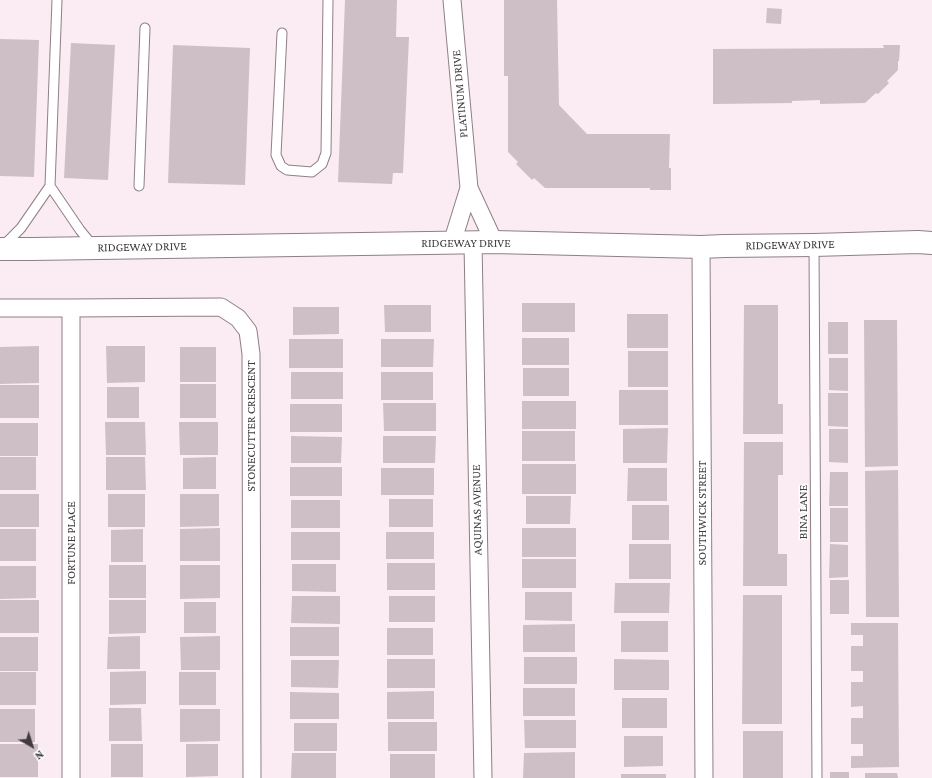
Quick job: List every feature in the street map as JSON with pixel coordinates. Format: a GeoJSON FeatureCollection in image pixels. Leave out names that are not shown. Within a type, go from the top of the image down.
{"type":"FeatureCollection","features":[{"type":"Feature","properties":{"kind":"street","name":"PLATINUM DRIVE"},"geometry":{"type":"LineString","coordinates":[[452,0],[469,188],[462,243]]}},
{"type":"Feature","properties":{"kind":"street","name":"PLATINUM DRIVE"},"geometry":{"type":"LineString","coordinates":[[469,188],[494,242]]}},
{"type":"Feature","properties":{"kind":"street","name":"RIDGEWAY DRIVE"},"geometry":{"type":"LineString","coordinates":[[0,249],[494,242],[701,247],[918,242],[932,243]]}},
{"type":"Feature","properties":{"kind":"street","name":"AQUINAS AVENUE"},"geometry":{"type":"LineString","coordinates":[[462,243],[483,778]]}},
{"type":"Feature","properties":{"kind":"street","name":"SOUTHWICK STREET"},"geometry":{"type":"LineString","coordinates":[[701,247],[704,778]]}},
{"type":"Feature","properties":{"kind":"street","name":"STONECUTTER CRESCENT"},"geometry":{"type":"LineString","coordinates":[[0,308],[221,307],[238,318],[248,331],[251,354],[252,778]]}},
{"type":"Feature","properties":{"kind":"street","name":"FORTUNE PLACE"},"geometry":{"type":"LineString","coordinates":[[71,308],[72,778]]}},
{"type":"Feature","properties":{"kind":"lane"},"geometry":{"type":"LineString","coordinates":[[0,249],[21,228],[50,186],[57,0]]}},
{"type":"Feature","properties":{"kind":"lane"},"geometry":{"type":"LineString","coordinates":[[282,33],[276,155],[281,166],[287,170],[312,172],[322,164],[326,153],[328,0]]}},
{"type":"Feature","properties":{"kind":"lane"},"geometry":{"type":"LineString","coordinates":[[139,186],[145,28]]}},
{"type":"Feature","properties":{"kind":"lane"},"geometry":{"type":"LineString","coordinates":[[50,186],[80,230],[95,248]]}},
{"type":"Feature","properties":{"kind":"lane","name":"BINA LANE"},"geometry":{"type":"LineString","coordinates":[[814,245],[817,778]]}},
{"type":"Feature","properties":{"kind":"building"},"geometry":{"type":"Polygon","coordinates":[[[345,0],[397,0],[396,37],[409,37],[403,173],[393,173],[392,184],[338,182],[345,0]]]}},
{"type":"Feature","properties":{"kind":"building"},"geometry":{"type":"Polygon","coordinates":[[[504,0],[557,0],[559,105],[587,134],[670,134],[669,168],[671,168],[671,190],[650,190],[650,188],[545,188],[534,178],[532,180],[516,164],[518,162],[508,152],[508,76],[504,76],[504,0]]]}},
{"type":"Feature","properties":{"kind":"building"},"geometry":{"type":"Polygon","coordinates":[[[767,8],[782,9],[781,24],[766,23],[767,8]]]}},
{"type":"Feature","properties":{"kind":"building"},"geometry":{"type":"Polygon","coordinates":[[[0,39],[39,40],[34,177],[0,176],[0,39]]]}},
{"type":"Feature","properties":{"kind":"building"},"geometry":{"type":"Polygon","coordinates":[[[71,43],[115,45],[108,180],[64,178],[71,43]]]}},
{"type":"Feature","properties":{"kind":"building"},"geometry":{"type":"Polygon","coordinates":[[[173,45],[250,48],[245,185],[168,183],[173,45]]]}},
{"type":"Feature","properties":{"kind":"building"},"geometry":{"type":"Polygon","coordinates":[[[883,45],[900,45],[898,70],[887,81],[889,83],[878,94],[876,93],[865,103],[820,104],[820,100],[792,101],[792,103],[713,104],[713,49],[884,48],[883,45]]]}},
{"type":"Feature","properties":{"kind":"building"},"geometry":{"type":"Polygon","coordinates":[[[522,303],[575,303],[575,332],[522,332],[522,303]]]}},
{"type":"Feature","properties":{"kind":"building"},"geometry":{"type":"Polygon","coordinates":[[[384,305],[431,305],[431,332],[385,332],[384,305]]]}},
{"type":"Feature","properties":{"kind":"building"},"geometry":{"type":"Polygon","coordinates":[[[744,305],[778,305],[778,404],[783,404],[783,434],[743,434],[744,305]]]}},
{"type":"Feature","properties":{"kind":"building"},"geometry":{"type":"Polygon","coordinates":[[[293,307],[339,307],[339,334],[293,335],[293,307]]]}},
{"type":"Feature","properties":{"kind":"building"},"geometry":{"type":"Polygon","coordinates":[[[627,314],[668,314],[668,348],[627,348],[627,314]]]}},
{"type":"Feature","properties":{"kind":"building"},"geometry":{"type":"Polygon","coordinates":[[[864,320],[897,320],[898,466],[865,467],[864,320]]]}},
{"type":"Feature","properties":{"kind":"building"},"geometry":{"type":"Polygon","coordinates":[[[828,322],[848,322],[848,354],[828,354],[828,322]]]}},
{"type":"Feature","properties":{"kind":"building"},"geometry":{"type":"Polygon","coordinates":[[[522,338],[569,338],[569,365],[522,365],[522,338]]]}},
{"type":"Feature","properties":{"kind":"building"},"geometry":{"type":"Polygon","coordinates":[[[289,339],[343,339],[343,368],[289,368],[289,339]]]}},
{"type":"Feature","properties":{"kind":"building"},"geometry":{"type":"Polygon","coordinates":[[[381,339],[434,339],[433,367],[381,367],[381,339]]]}},
{"type":"Feature","properties":{"kind":"building"},"geometry":{"type":"Polygon","coordinates":[[[39,346],[39,383],[0,384],[0,347],[39,346]]]}},
{"type":"Feature","properties":{"kind":"building"},"geometry":{"type":"Polygon","coordinates":[[[106,346],[145,346],[145,382],[107,383],[106,346]]]}},
{"type":"Feature","properties":{"kind":"building"},"geometry":{"type":"Polygon","coordinates":[[[180,347],[216,347],[216,382],[180,382],[180,347]]]}},
{"type":"Feature","properties":{"kind":"building"},"geometry":{"type":"Polygon","coordinates":[[[628,351],[668,351],[668,387],[628,387],[628,351]]]}},
{"type":"Feature","properties":{"kind":"building"},"geometry":{"type":"Polygon","coordinates":[[[829,358],[848,358],[848,391],[829,390],[829,358]]]}},
{"type":"Feature","properties":{"kind":"building"},"geometry":{"type":"Polygon","coordinates":[[[523,368],[569,368],[569,396],[523,396],[523,368]]]}},
{"type":"Feature","properties":{"kind":"building"},"geometry":{"type":"Polygon","coordinates":[[[291,372],[343,372],[343,399],[291,399],[291,372]]]}},
{"type":"Feature","properties":{"kind":"building"},"geometry":{"type":"Polygon","coordinates":[[[381,372],[433,372],[433,400],[381,400],[381,372]]]}},
{"type":"Feature","properties":{"kind":"building"},"geometry":{"type":"Polygon","coordinates":[[[180,384],[216,384],[216,418],[180,418],[180,384]]]}},
{"type":"Feature","properties":{"kind":"building"},"geometry":{"type":"Polygon","coordinates":[[[0,385],[39,385],[39,418],[0,418],[0,385]]]}},
{"type":"Feature","properties":{"kind":"building"},"geometry":{"type":"Polygon","coordinates":[[[107,387],[139,387],[139,418],[107,418],[107,387]]]}},
{"type":"Feature","properties":{"kind":"building"},"geometry":{"type":"Polygon","coordinates":[[[619,390],[668,390],[668,425],[619,425],[619,390]]]}},
{"type":"Feature","properties":{"kind":"building"},"geometry":{"type":"Polygon","coordinates":[[[828,393],[848,393],[848,427],[828,426],[828,393]]]}},
{"type":"Feature","properties":{"kind":"building"},"geometry":{"type":"Polygon","coordinates":[[[522,401],[576,401],[576,429],[522,429],[522,401]]]}},
{"type":"Feature","properties":{"kind":"building"},"geometry":{"type":"Polygon","coordinates":[[[383,403],[436,403],[436,431],[384,431],[383,403]]]}},
{"type":"Feature","properties":{"kind":"building"},"geometry":{"type":"Polygon","coordinates":[[[290,404],[342,404],[342,432],[290,432],[290,404]]]}},
{"type":"Feature","properties":{"kind":"building"},"geometry":{"type":"Polygon","coordinates":[[[105,422],[145,422],[146,455],[106,455],[105,422]]]}},
{"type":"Feature","properties":{"kind":"building"},"geometry":{"type":"Polygon","coordinates":[[[179,422],[218,422],[218,455],[180,455],[179,422]]]}},
{"type":"Feature","properties":{"kind":"building"},"geometry":{"type":"Polygon","coordinates":[[[0,423],[38,423],[38,456],[0,456],[0,423]]]}},
{"type":"Feature","properties":{"kind":"building"},"geometry":{"type":"Polygon","coordinates":[[[668,428],[667,463],[623,463],[623,429],[668,428]]]}},
{"type":"Feature","properties":{"kind":"building"},"geometry":{"type":"Polygon","coordinates":[[[829,429],[848,429],[848,463],[829,462],[829,429]]]}},
{"type":"Feature","properties":{"kind":"building"},"geometry":{"type":"Polygon","coordinates":[[[522,431],[575,431],[575,461],[522,461],[522,431]]]}},
{"type":"Feature","properties":{"kind":"building"},"geometry":{"type":"Polygon","coordinates":[[[291,436],[342,437],[341,463],[291,463],[291,436]]]}},
{"type":"Feature","properties":{"kind":"building"},"geometry":{"type":"Polygon","coordinates":[[[383,436],[436,436],[435,463],[383,463],[383,436]]]}},
{"type":"Feature","properties":{"kind":"building"},"geometry":{"type":"Polygon","coordinates":[[[744,442],[783,442],[783,475],[778,475],[778,554],[787,554],[787,586],[743,586],[744,442]]]}},
{"type":"Feature","properties":{"kind":"building"},"geometry":{"type":"Polygon","coordinates":[[[0,457],[36,457],[36,490],[0,490],[0,457]]]}},
{"type":"Feature","properties":{"kind":"building"},"geometry":{"type":"Polygon","coordinates":[[[106,457],[145,457],[146,490],[106,490],[106,457]]]}},
{"type":"Feature","properties":{"kind":"building"},"geometry":{"type":"Polygon","coordinates":[[[216,457],[216,489],[183,489],[183,458],[216,457]]]}},
{"type":"Feature","properties":{"kind":"building"},"geometry":{"type":"Polygon","coordinates":[[[522,464],[576,464],[576,494],[522,494],[522,464]]]}},
{"type":"Feature","properties":{"kind":"building"},"geometry":{"type":"Polygon","coordinates":[[[290,467],[342,467],[342,496],[290,496],[290,467]]]}},
{"type":"Feature","properties":{"kind":"building"},"geometry":{"type":"Polygon","coordinates":[[[381,468],[434,468],[434,495],[381,495],[381,468]]]}},
{"type":"Feature","properties":{"kind":"building"},"geometry":{"type":"Polygon","coordinates":[[[628,468],[667,468],[667,501],[627,501],[628,468]]]}},
{"type":"Feature","properties":{"kind":"building"},"geometry":{"type":"Polygon","coordinates":[[[898,470],[899,617],[866,617],[865,471],[898,470]]]}},
{"type":"Feature","properties":{"kind":"building"},"geometry":{"type":"Polygon","coordinates":[[[830,472],[848,472],[848,506],[829,506],[830,472]]]}},
{"type":"Feature","properties":{"kind":"building"},"geometry":{"type":"Polygon","coordinates":[[[0,494],[39,494],[39,527],[0,527],[0,494]]]}},
{"type":"Feature","properties":{"kind":"building"},"geometry":{"type":"Polygon","coordinates":[[[108,494],[145,494],[145,527],[108,527],[108,494]]]}},
{"type":"Feature","properties":{"kind":"building"},"geometry":{"type":"Polygon","coordinates":[[[180,494],[219,494],[219,526],[180,527],[180,494]]]}},
{"type":"Feature","properties":{"kind":"building"},"geometry":{"type":"Polygon","coordinates":[[[526,496],[571,496],[570,524],[526,524],[526,496]]]}},
{"type":"Feature","properties":{"kind":"building"},"geometry":{"type":"Polygon","coordinates":[[[389,499],[433,499],[433,527],[389,527],[389,499]]]}},
{"type":"Feature","properties":{"kind":"building"},"geometry":{"type":"Polygon","coordinates":[[[291,500],[340,500],[340,528],[291,528],[291,500]]]}},
{"type":"Feature","properties":{"kind":"building"},"geometry":{"type":"Polygon","coordinates":[[[632,505],[669,505],[669,540],[632,540],[632,505]]]}},
{"type":"Feature","properties":{"kind":"building"},"geometry":{"type":"Polygon","coordinates":[[[830,508],[848,508],[848,542],[830,542],[830,508]]]}},
{"type":"Feature","properties":{"kind":"building"},"geometry":{"type":"Polygon","coordinates":[[[220,528],[220,561],[180,561],[180,529],[220,528]]]}},
{"type":"Feature","properties":{"kind":"building"},"geometry":{"type":"Polygon","coordinates":[[[522,528],[576,528],[576,557],[522,557],[522,528]]]}},
{"type":"Feature","properties":{"kind":"building"},"geometry":{"type":"Polygon","coordinates":[[[0,529],[36,529],[36,561],[0,561],[0,529]]]}},
{"type":"Feature","properties":{"kind":"building"},"geometry":{"type":"Polygon","coordinates":[[[143,529],[143,562],[111,562],[111,530],[143,529]]]}},
{"type":"Feature","properties":{"kind":"building"},"geometry":{"type":"Polygon","coordinates":[[[291,532],[340,532],[340,560],[291,560],[291,532]]]}},
{"type":"Feature","properties":{"kind":"building"},"geometry":{"type":"Polygon","coordinates":[[[386,532],[434,532],[434,559],[386,559],[386,532]]]}},
{"type":"Feature","properties":{"kind":"building"},"geometry":{"type":"Polygon","coordinates":[[[629,544],[671,544],[671,579],[629,579],[629,544]]]}},
{"type":"Feature","properties":{"kind":"building"},"geometry":{"type":"Polygon","coordinates":[[[830,544],[848,545],[848,577],[829,578],[830,544]]]}},
{"type":"Feature","properties":{"kind":"building"},"geometry":{"type":"Polygon","coordinates":[[[522,559],[576,559],[576,588],[522,588],[522,559]]]}},
{"type":"Feature","properties":{"kind":"building"},"geometry":{"type":"Polygon","coordinates":[[[387,563],[435,563],[435,590],[387,590],[387,563]]]}},
{"type":"Feature","properties":{"kind":"building"},"geometry":{"type":"Polygon","coordinates":[[[292,564],[336,564],[336,592],[292,591],[292,564]]]}},
{"type":"Feature","properties":{"kind":"building"},"geometry":{"type":"Polygon","coordinates":[[[109,565],[146,565],[146,598],[109,598],[109,565]]]}},
{"type":"Feature","properties":{"kind":"building"},"geometry":{"type":"Polygon","coordinates":[[[180,565],[220,565],[220,598],[180,599],[180,565]]]}},
{"type":"Feature","properties":{"kind":"building"},"geometry":{"type":"Polygon","coordinates":[[[0,566],[36,566],[36,598],[0,599],[0,566]]]}},
{"type":"Feature","properties":{"kind":"building"},"geometry":{"type":"Polygon","coordinates":[[[830,580],[849,580],[849,614],[830,614],[830,580]]]}},
{"type":"Feature","properties":{"kind":"building"},"geometry":{"type":"Polygon","coordinates":[[[615,583],[670,583],[669,613],[614,613],[615,583]]]}},
{"type":"Feature","properties":{"kind":"building"},"geometry":{"type":"Polygon","coordinates":[[[525,592],[572,592],[572,621],[525,620],[525,592]]]}},
{"type":"Feature","properties":{"kind":"building"},"geometry":{"type":"Polygon","coordinates":[[[743,595],[782,595],[782,724],[742,724],[743,595]]]}},
{"type":"Feature","properties":{"kind":"building"},"geometry":{"type":"Polygon","coordinates":[[[292,596],[340,596],[340,624],[291,623],[292,596]]]}},
{"type":"Feature","properties":{"kind":"building"},"geometry":{"type":"Polygon","coordinates":[[[389,596],[435,596],[435,622],[389,622],[389,596]]]}},
{"type":"Feature","properties":{"kind":"building"},"geometry":{"type":"Polygon","coordinates":[[[0,600],[39,600],[39,633],[0,633],[0,600]]]}},
{"type":"Feature","properties":{"kind":"building"},"geometry":{"type":"Polygon","coordinates":[[[109,600],[146,600],[146,633],[109,634],[109,600]]]}},
{"type":"Feature","properties":{"kind":"building"},"geometry":{"type":"Polygon","coordinates":[[[184,602],[216,602],[216,633],[184,633],[184,602]]]}},
{"type":"Feature","properties":{"kind":"building"},"geometry":{"type":"Polygon","coordinates":[[[621,621],[668,621],[668,652],[621,652],[621,621]]]}},
{"type":"Feature","properties":{"kind":"building"},"geometry":{"type":"Polygon","coordinates":[[[851,623],[898,623],[899,767],[851,768],[851,756],[863,756],[863,744],[851,744],[851,718],[863,718],[863,706],[851,707],[851,682],[863,682],[863,671],[851,671],[851,646],[863,646],[863,635],[851,635],[851,623]]]}},
{"type":"Feature","properties":{"kind":"building"},"geometry":{"type":"Polygon","coordinates":[[[575,624],[575,652],[523,652],[523,625],[575,624]]]}},
{"type":"Feature","properties":{"kind":"building"},"geometry":{"type":"Polygon","coordinates":[[[290,627],[339,627],[339,656],[290,656],[290,627]]]}},
{"type":"Feature","properties":{"kind":"building"},"geometry":{"type":"Polygon","coordinates":[[[387,628],[433,628],[433,655],[387,655],[387,628]]]}},
{"type":"Feature","properties":{"kind":"building"},"geometry":{"type":"Polygon","coordinates":[[[140,636],[140,669],[107,669],[108,637],[140,636]]]}},
{"type":"Feature","properties":{"kind":"building"},"geometry":{"type":"Polygon","coordinates":[[[220,636],[220,670],[181,670],[180,637],[220,636]]]}},
{"type":"Feature","properties":{"kind":"building"},"geometry":{"type":"Polygon","coordinates":[[[0,637],[38,637],[38,671],[0,671],[0,637]]]}},
{"type":"Feature","properties":{"kind":"building"},"geometry":{"type":"Polygon","coordinates":[[[524,657],[577,657],[577,684],[524,684],[524,657]]]}},
{"type":"Feature","properties":{"kind":"building"},"geometry":{"type":"Polygon","coordinates":[[[387,659],[435,659],[435,688],[387,688],[387,659]]]}},
{"type":"Feature","properties":{"kind":"building"},"geometry":{"type":"Polygon","coordinates":[[[614,659],[669,660],[669,690],[614,690],[614,659]]]}},
{"type":"Feature","properties":{"kind":"building"},"geometry":{"type":"Polygon","coordinates":[[[291,660],[339,660],[338,688],[291,687],[291,660]]]}},
{"type":"Feature","properties":{"kind":"building"},"geometry":{"type":"Polygon","coordinates":[[[146,671],[146,704],[110,705],[110,672],[146,671]]]}},
{"type":"Feature","properties":{"kind":"building"},"geometry":{"type":"Polygon","coordinates":[[[0,672],[36,672],[36,705],[0,705],[0,672]]]}},
{"type":"Feature","properties":{"kind":"building"},"geometry":{"type":"Polygon","coordinates":[[[179,672],[216,672],[216,705],[179,705],[179,672]]]}},
{"type":"Feature","properties":{"kind":"building"},"geometry":{"type":"Polygon","coordinates":[[[523,688],[575,688],[575,716],[523,716],[523,688]]]}},
{"type":"Feature","properties":{"kind":"building"},"geometry":{"type":"Polygon","coordinates":[[[434,691],[434,719],[387,719],[387,692],[434,691]]]}},
{"type":"Feature","properties":{"kind":"building"},"geometry":{"type":"Polygon","coordinates":[[[290,692],[339,693],[339,719],[290,719],[290,692]]]}},
{"type":"Feature","properties":{"kind":"building"},"geometry":{"type":"Polygon","coordinates":[[[622,698],[667,698],[667,728],[622,728],[622,698]]]}},
{"type":"Feature","properties":{"kind":"building"},"geometry":{"type":"Polygon","coordinates":[[[109,708],[141,708],[142,741],[109,741],[109,708]]]}},
{"type":"Feature","properties":{"kind":"building"},"geometry":{"type":"Polygon","coordinates":[[[0,709],[35,709],[35,742],[0,742],[0,709]]]}},
{"type":"Feature","properties":{"kind":"building"},"geometry":{"type":"Polygon","coordinates":[[[180,709],[220,709],[220,741],[180,742],[180,709]]]}},
{"type":"Feature","properties":{"kind":"building"},"geometry":{"type":"Polygon","coordinates":[[[524,720],[576,720],[576,748],[525,748],[524,720]]]}},
{"type":"Feature","properties":{"kind":"building"},"geometry":{"type":"Polygon","coordinates":[[[388,722],[437,722],[437,751],[388,751],[388,722]]]}},
{"type":"Feature","properties":{"kind":"building"},"geometry":{"type":"Polygon","coordinates":[[[294,723],[337,723],[337,751],[294,751],[294,723]]]}},
{"type":"Feature","properties":{"kind":"building"},"geometry":{"type":"Polygon","coordinates":[[[743,731],[783,731],[783,778],[743,778],[743,731]]]}},
{"type":"Feature","properties":{"kind":"building"},"geometry":{"type":"Polygon","coordinates":[[[624,736],[663,736],[663,766],[624,767],[624,736]]]}},
{"type":"Feature","properties":{"kind":"building"},"geometry":{"type":"Polygon","coordinates":[[[0,744],[38,744],[38,777],[0,777],[0,744]]]}},
{"type":"Feature","properties":{"kind":"building"},"geometry":{"type":"Polygon","coordinates":[[[111,744],[143,744],[143,777],[111,777],[111,744]]]}},
{"type":"Feature","properties":{"kind":"building"},"geometry":{"type":"Polygon","coordinates":[[[186,744],[218,744],[218,776],[186,777],[186,744]]]}},
{"type":"Feature","properties":{"kind":"building"},"geometry":{"type":"Polygon","coordinates":[[[575,752],[575,778],[523,778],[524,753],[575,752]]]}},
{"type":"Feature","properties":{"kind":"building"},"geometry":{"type":"Polygon","coordinates":[[[292,753],[336,753],[336,778],[291,778],[292,753]]]}},
{"type":"Feature","properties":{"kind":"building"},"geometry":{"type":"Polygon","coordinates":[[[390,754],[435,754],[435,778],[390,778],[390,754]]]}},
{"type":"Feature","properties":{"kind":"building"},"geometry":{"type":"Polygon","coordinates":[[[830,772],[849,772],[849,778],[830,778],[830,772]]]}},
{"type":"Feature","properties":{"kind":"building"},"geometry":{"type":"Polygon","coordinates":[[[865,773],[897,773],[898,778],[865,778],[865,773]]]}},
{"type":"Feature","properties":{"kind":"building"},"geometry":{"type":"Polygon","coordinates":[[[621,774],[666,774],[666,778],[621,778],[621,774]]]}}]}
